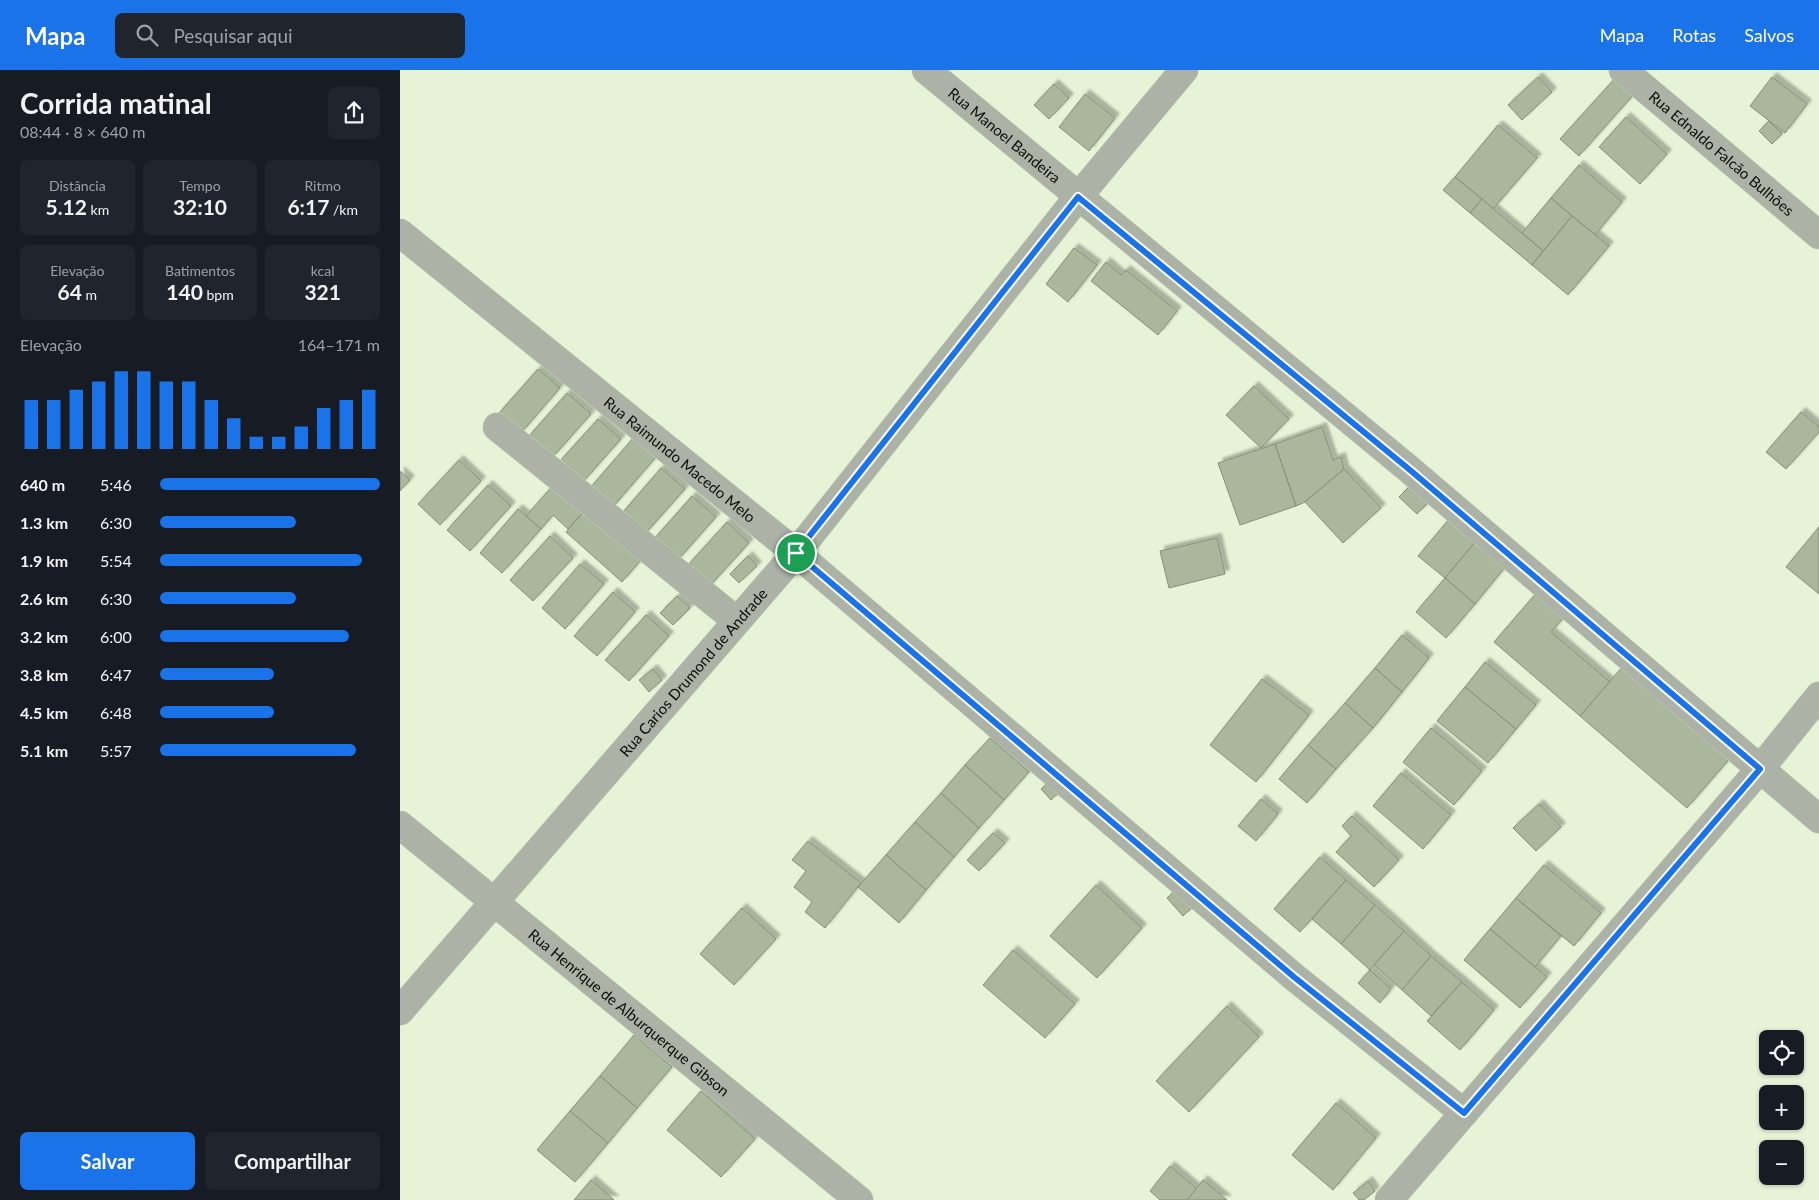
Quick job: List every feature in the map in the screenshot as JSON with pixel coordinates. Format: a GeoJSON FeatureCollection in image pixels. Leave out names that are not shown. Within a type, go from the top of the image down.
{"type":"FeatureCollection","features":[{"type":"Feature","properties":{"kind":"street","name":"Rua Manoel Bandeira"},"geometry":{"type":"LineString","coordinates":[[926,70],[1410,470],[1819,819]]}},
{"type":"Feature","properties":{"kind":"street","name":"Rua Carios Drumond de Andrade"},"geometry":{"type":"LineString","coordinates":[[400,1011],[796,553],[1078,197],[1184,70]]}},
{"type":"Feature","properties":{"kind":"street","name":"Rua Ednaldo Falcão Bulhões"},"geometry":{"type":"LineString","coordinates":[[1623,70],[1819,236]]}},
{"type":"Feature","properties":{"kind":"street","name":"Rua Raimundo Macedo Melo"},"geometry":{"type":"LineString","coordinates":[[400,233],[796,553],[1287,970],[1464,1113]]}},
{"type":"Feature","properties":{"kind":"street"},"geometry":{"type":"LineString","coordinates":[[497,427],[737,621]]}},
{"type":"Feature","properties":{"kind":"street"},"geometry":{"type":"LineString","coordinates":[[1389,1200],[1760,769],[1819,696]]}},
{"type":"Feature","properties":{"kind":"street","name":"Rua Henrique de Alburquerque Gibson"},"geometry":{"type":"LineString","coordinates":[[400,825],[859,1200]]}},
{"type":"Feature","properties":{"kind":"building"},"geometry":{"type":"Polygon","coordinates":[[[1618,75],[1636,92],[1579,156],[1560,139],[1618,75]]]}},
{"type":"Feature","properties":{"kind":"building"},"geometry":{"type":"Polygon","coordinates":[[[1538,77],[1552,92],[1522,120],[1508,105],[1538,77]]]}},
{"type":"Feature","properties":{"kind":"building"},"geometry":{"type":"Polygon","coordinates":[[[1772,77],[1807,104],[1785,133],[1750,106],[1772,77]]]}},
{"type":"Feature","properties":{"kind":"building"},"geometry":{"type":"Polygon","coordinates":[[[1054,84],[1069,98],[1049,119],[1034,105],[1054,84]]]}},
{"type":"Feature","properties":{"kind":"building"},"geometry":{"type":"Polygon","coordinates":[[[1085,94],[1115,118],[1089,151],[1059,127],[1085,94]]]}},
{"type":"Feature","properties":{"kind":"building"},"geometry":{"type":"Polygon","coordinates":[[[1626,117],[1667,154],[1640,184],[1599,147],[1626,117]]]}},
{"type":"Feature","properties":{"kind":"building"},"geometry":{"type":"Polygon","coordinates":[[[1769,121],[1782,134],[1772,144],[1759,131],[1769,121]]]}},
{"type":"Feature","properties":{"kind":"building"},"geometry":{"type":"Polygon","coordinates":[[[1498,125],[1537,158],[1493,209],[1455,177],[1498,125]]]}},
{"type":"Feature","properties":{"kind":"building"},"geometry":{"type":"Polygon","coordinates":[[[1579,165],[1622,202],[1595,235],[1551,198],[1579,165]]]}},
{"type":"Feature","properties":{"kind":"building"},"geometry":{"type":"Polygon","coordinates":[[[1455,177],[1482,199],[1470,213],[1443,190],[1455,177]]]}},
{"type":"Feature","properties":{"kind":"building"},"geometry":{"type":"Polygon","coordinates":[[[1551,198],[1572,216],[1543,251],[1522,233],[1551,198]]]}},
{"type":"Feature","properties":{"kind":"building"},"geometry":{"type":"Polygon","coordinates":[[[1482,199],[1543,251],[1532,265],[1470,213],[1482,199]]]}},
{"type":"Feature","properties":{"kind":"building"},"geometry":{"type":"Polygon","coordinates":[[[1572,216],[1609,246],[1568,295],[1532,265],[1572,216]]]}},
{"type":"Feature","properties":{"kind":"building"},"geometry":{"type":"Polygon","coordinates":[[[1074,248],[1097,265],[1068,302],[1046,284],[1074,248]]]}},
{"type":"Feature","properties":{"kind":"building"},"geometry":{"type":"Polygon","coordinates":[[[1106,262],[1121,275],[1126,270],[1177,311],[1158,335],[1091,281],[1106,262]]]}},
{"type":"Feature","properties":{"kind":"building"},"geometry":{"type":"Polygon","coordinates":[[[538,369],[560,388],[521,433],[499,413],[538,369]]]}},
{"type":"Feature","properties":{"kind":"building"},"geometry":{"type":"Polygon","coordinates":[[[1254,386],[1289,419],[1261,448],[1226,415],[1254,386]]]}},
{"type":"Feature","properties":{"kind":"building"},"geometry":{"type":"Polygon","coordinates":[[[567,393],[591,414],[552,458],[528,437],[567,393]]]}},
{"type":"Feature","properties":{"kind":"building"},"geometry":{"type":"Polygon","coordinates":[[[1801,412],[1819,427],[1819,432],[1786,469],[1766,452],[1801,412]]]}},
{"type":"Feature","properties":{"kind":"building"},"geometry":{"type":"Polygon","coordinates":[[[598,419],[621,439],[582,483],[559,462],[598,419]]]}},
{"type":"Feature","properties":{"kind":"building"},"geometry":{"type":"Polygon","coordinates":[[[1322,427],[1333,460],[1341,457],[1344,469],[1305,502],[1296,506],[1275,444],[1322,427]]]}},
{"type":"Feature","properties":{"kind":"building"},"geometry":{"type":"Polygon","coordinates":[[[634,437],[657,456],[612,508],[590,488],[634,437]]]}},
{"type":"Feature","properties":{"kind":"building"},"geometry":{"type":"Polygon","coordinates":[[[1275,444],[1296,506],[1240,525],[1218,463],[1275,444]]]}},
{"type":"Feature","properties":{"kind":"building"},"geometry":{"type":"Polygon","coordinates":[[[459,460],[481,481],[440,525],[418,504],[459,460]]]}},
{"type":"Feature","properties":{"kind":"building"},"geometry":{"type":"Polygon","coordinates":[[[661,468],[685,489],[645,534],[622,513],[661,468]]]}},
{"type":"Feature","properties":{"kind":"building"},"geometry":{"type":"Polygon","coordinates":[[[1344,469],[1381,508],[1343,543],[1305,502],[1344,469]]]}},
{"type":"Feature","properties":{"kind":"building"},"geometry":{"type":"Polygon","coordinates":[[[400,471],[410,480],[400,491],[400,471]]]}},
{"type":"Feature","properties":{"kind":"building"},"geometry":{"type":"Polygon","coordinates":[[[555,483],[585,510],[568,529],[553,515],[541,529],[526,516],[555,483]]]}},
{"type":"Feature","properties":{"kind":"building"},"geometry":{"type":"Polygon","coordinates":[[[1413,483],[1431,500],[1417,514],[1399,497],[1413,483]]]}},
{"type":"Feature","properties":{"kind":"building"},"geometry":{"type":"Polygon","coordinates":[[[488,485],[511,506],[470,551],[447,530],[488,485]]]}},
{"type":"Feature","properties":{"kind":"building"},"geometry":{"type":"Polygon","coordinates":[[[692,496],[716,517],[677,561],[653,540],[692,496]]]}},
{"type":"Feature","properties":{"kind":"building"},"geometry":{"type":"Polygon","coordinates":[[[518,509],[541,529],[502,573],[480,553],[518,509]]]}},
{"type":"Feature","properties":{"kind":"building"},"geometry":{"type":"Polygon","coordinates":[[[585,510],[641,560],[622,582],[566,532],[585,510]]]}},
{"type":"Feature","properties":{"kind":"building"},"geometry":{"type":"Polygon","coordinates":[[[1450,518],[1476,541],[1445,578],[1418,556],[1450,518]]]}},
{"type":"Feature","properties":{"kind":"building"},"geometry":{"type":"Polygon","coordinates":[[[727,522],[749,543],[709,587],[687,566],[727,522]]]}},
{"type":"Feature","properties":{"kind":"building"},"geometry":{"type":"Polygon","coordinates":[[[1819,527],[1819,594],[1786,567],[1819,527]]]}},
{"type":"Feature","properties":{"kind":"building"},"geometry":{"type":"Polygon","coordinates":[[[550,536],[573,558],[533,601],[510,580],[550,536]]]}},
{"type":"Feature","properties":{"kind":"building"},"geometry":{"type":"Polygon","coordinates":[[[1217,538],[1225,574],[1169,588],[1160,551],[1217,538]]]}},
{"type":"Feature","properties":{"kind":"building"},"geometry":{"type":"Polygon","coordinates":[[[1476,541],[1506,566],[1475,604],[1445,578],[1476,541]]]}},
{"type":"Feature","properties":{"kind":"building"},"geometry":{"type":"Polygon","coordinates":[[[748,556],[757,566],[739,583],[730,574],[748,556]]]}},
{"type":"Feature","properties":{"kind":"building"},"geometry":{"type":"Polygon","coordinates":[[[580,564],[604,584],[565,629],[542,608],[580,564]]]}},
{"type":"Feature","properties":{"kind":"building"},"geometry":{"type":"Polygon","coordinates":[[[1445,578],[1475,604],[1446,638],[1416,612],[1445,578]]]}},
{"type":"Feature","properties":{"kind":"building"},"geometry":{"type":"Polygon","coordinates":[[[1539,590],[1567,614],[1551,632],[1610,682],[1580,716],[1494,642],[1539,590]]]}},
{"type":"Feature","properties":{"kind":"building"},"geometry":{"type":"Polygon","coordinates":[[[613,592],[635,612],[597,656],[574,636],[613,592]]]}},
{"type":"Feature","properties":{"kind":"building"},"geometry":{"type":"Polygon","coordinates":[[[677,596],[690,608],[673,625],[660,613],[677,596]]]}},
{"type":"Feature","properties":{"kind":"building"},"geometry":{"type":"Polygon","coordinates":[[[646,615],[669,636],[629,681],[605,660],[646,615]]]}},
{"type":"Feature","properties":{"kind":"building"},"geometry":{"type":"Polygon","coordinates":[[[1402,635],[1429,658],[1402,692],[1375,668],[1402,635]]]}},
{"type":"Feature","properties":{"kind":"building"},"geometry":{"type":"Polygon","coordinates":[[[1485,662],[1536,705],[1516,729],[1465,687],[1485,662]]]}},
{"type":"Feature","properties":{"kind":"building"},"geometry":{"type":"Polygon","coordinates":[[[1625,664],[1732,756],[1687,808],[1580,716],[1625,664]]]}},
{"type":"Feature","properties":{"kind":"building"},"geometry":{"type":"Polygon","coordinates":[[[1375,668],[1402,692],[1373,728],[1345,703],[1375,668]]]}},
{"type":"Feature","properties":{"kind":"building"},"geometry":{"type":"Polygon","coordinates":[[[653,669],[662,680],[649,692],[639,680],[653,669]]]}},
{"type":"Feature","properties":{"kind":"building"},"geometry":{"type":"Polygon","coordinates":[[[1262,679],[1309,715],[1256,782],[1210,745],[1262,679]]]}},
{"type":"Feature","properties":{"kind":"building"},"geometry":{"type":"Polygon","coordinates":[[[1465,687],[1516,729],[1488,763],[1437,721],[1465,687]]]}},
{"type":"Feature","properties":{"kind":"building"},"geometry":{"type":"Polygon","coordinates":[[[1345,703],[1373,728],[1336,769],[1308,745],[1345,703]]]}},
{"type":"Feature","properties":{"kind":"building"},"geometry":{"type":"Polygon","coordinates":[[[1431,728],[1482,771],[1454,805],[1403,762],[1431,728]]]}},
{"type":"Feature","properties":{"kind":"building"},"geometry":{"type":"Polygon","coordinates":[[[990,738],[1029,772],[1004,800],[965,765],[990,738]]]}},
{"type":"Feature","properties":{"kind":"building"},"geometry":{"type":"Polygon","coordinates":[[[1308,745],[1336,769],[1307,803],[1279,779],[1308,745]]]}},
{"type":"Feature","properties":{"kind":"building"},"geometry":{"type":"Polygon","coordinates":[[[965,765],[1004,800],[979,828],[941,793],[965,765]]]}},
{"type":"Feature","properties":{"kind":"building"},"geometry":{"type":"Polygon","coordinates":[[[1401,773],[1451,815],[1423,849],[1373,806],[1401,773]]]}},
{"type":"Feature","properties":{"kind":"building"},"geometry":{"type":"Polygon","coordinates":[[[1051,779],[1062,790],[1051,800],[1041,789],[1051,779]]]}},
{"type":"Feature","properties":{"kind":"building"},"geometry":{"type":"Polygon","coordinates":[[[941,793],[979,828],[954,857],[915,822],[941,793]]]}},
{"type":"Feature","properties":{"kind":"building"},"geometry":{"type":"Polygon","coordinates":[[[1261,799],[1278,814],[1256,841],[1238,826],[1261,799]]]}},
{"type":"Feature","properties":{"kind":"building"},"geometry":{"type":"Polygon","coordinates":[[[1539,804],[1561,827],[1536,851],[1513,828],[1539,804]]]}},
{"type":"Feature","properties":{"kind":"building"},"geometry":{"type":"Polygon","coordinates":[[[1352,816],[1399,860],[1374,887],[1336,852],[1351,836],[1342,826],[1352,816]]]}},
{"type":"Feature","properties":{"kind":"building"},"geometry":{"type":"Polygon","coordinates":[[[915,822],[954,857],[926,890],[886,855],[915,822]]]}},
{"type":"Feature","properties":{"kind":"building"},"geometry":{"type":"Polygon","coordinates":[[[993,833],[1005,843],[979,871],[967,860],[993,833]]]}},
{"type":"Feature","properties":{"kind":"building"},"geometry":{"type":"Polygon","coordinates":[[[808,841],[861,883],[825,928],[805,912],[812,902],[794,887],[806,871],[792,860],[808,841]]]}},
{"type":"Feature","properties":{"kind":"building"},"geometry":{"type":"Polygon","coordinates":[[[886,855],[926,890],[899,923],[858,887],[886,855]]]}},
{"type":"Feature","properties":{"kind":"building"},"geometry":{"type":"Polygon","coordinates":[[[1320,857],[1346,880],[1300,932],[1274,909],[1320,857]]]}},
{"type":"Feature","properties":{"kind":"building"},"geometry":{"type":"Polygon","coordinates":[[[1544,865],[1601,913],[1574,946],[1516,898],[1544,865]]]}},
{"type":"Feature","properties":{"kind":"building"},"geometry":{"type":"Polygon","coordinates":[[[1346,880],[1375,905],[1341,944],[1312,919],[1346,880]]]}},
{"type":"Feature","properties":{"kind":"building"},"geometry":{"type":"Polygon","coordinates":[[[1096,885],[1142,928],[1097,978],[1050,936],[1096,885]]]}},
{"type":"Feature","properties":{"kind":"building"},"geometry":{"type":"Polygon","coordinates":[[[1179,887],[1195,905],[1183,916],[1167,898],[1179,887]]]}},
{"type":"Feature","properties":{"kind":"building"},"geometry":{"type":"Polygon","coordinates":[[[1516,898],[1561,936],[1535,967],[1490,929],[1516,898]]]}},
{"type":"Feature","properties":{"kind":"building"},"geometry":{"type":"Polygon","coordinates":[[[1375,905],[1404,931],[1370,970],[1341,944],[1375,905]]]}},
{"type":"Feature","properties":{"kind":"building"},"geometry":{"type":"Polygon","coordinates":[[[742,908],[776,939],[734,985],[700,954],[742,908]]]}},
{"type":"Feature","properties":{"kind":"building"},"geometry":{"type":"Polygon","coordinates":[[[1490,929],[1547,977],[1520,1008],[1464,960],[1490,929]]]}},
{"type":"Feature","properties":{"kind":"building"},"geometry":{"type":"Polygon","coordinates":[[[1404,931],[1431,956],[1402,990],[1374,965],[1404,931]]]}},
{"type":"Feature","properties":{"kind":"building"},"geometry":{"type":"Polygon","coordinates":[[[1013,950],[1075,1004],[1045,1038],[983,985],[1013,950]]]}},
{"type":"Feature","properties":{"kind":"building"},"geometry":{"type":"Polygon","coordinates":[[[1431,956],[1462,982],[1431,1016],[1402,990],[1431,956]]]}},
{"type":"Feature","properties":{"kind":"building"},"geometry":{"type":"Polygon","coordinates":[[[1370,970],[1391,989],[1380,1003],[1358,983],[1370,970]]]}},
{"type":"Feature","properties":{"kind":"building"},"geometry":{"type":"Polygon","coordinates":[[[1462,982],[1494,1010],[1460,1050],[1427,1021],[1462,982]]]}},
{"type":"Feature","properties":{"kind":"building"},"geometry":{"type":"Polygon","coordinates":[[[1227,1006],[1259,1037],[1189,1112],[1156,1081],[1227,1006]]]}},
{"type":"Feature","properties":{"kind":"building"},"geometry":{"type":"Polygon","coordinates":[[[634,1035],[672,1067],[637,1108],[600,1076],[634,1035]]]}},
{"type":"Feature","properties":{"kind":"building"},"geometry":{"type":"Polygon","coordinates":[[[600,1076],[637,1108],[608,1143],[570,1111],[600,1076]]]}},
{"type":"Feature","properties":{"kind":"building"},"geometry":{"type":"Polygon","coordinates":[[[701,1091],[755,1139],[721,1177],[667,1130],[701,1091]]]}},
{"type":"Feature","properties":{"kind":"building"},"geometry":{"type":"Polygon","coordinates":[[[1336,1103],[1376,1138],[1333,1190],[1292,1155],[1336,1103]]]}},
{"type":"Feature","properties":{"kind":"building"},"geometry":{"type":"Polygon","coordinates":[[[570,1111],[608,1143],[575,1182],[537,1150],[570,1111]]]}},
{"type":"Feature","properties":{"kind":"building"},"geometry":{"type":"Polygon","coordinates":[[[1170,1166],[1197,1189],[1187,1200],[1160,1200],[1150,1191],[1170,1166]]]}},
{"type":"Feature","properties":{"kind":"building"},"geometry":{"type":"Polygon","coordinates":[[[591,1180],[614,1200],[574,1200],[591,1180]]]}},
{"type":"Feature","properties":{"kind":"building"},"geometry":{"type":"Polygon","coordinates":[[[1203,1180],[1227,1200],[1187,1200],[1203,1180]]]}},
{"type":"Feature","properties":{"kind":"building"},"geometry":{"type":"Polygon","coordinates":[[[1368,1181],[1375,1191],[1364,1200],[1359,1200],[1353,1193],[1368,1181]]]}},
{"type":"Feature","properties":{"kind":"route"},"geometry":{"type":"LineString","coordinates":[[1078,197],[1410,470],[1760,769],[1464,1113],[1294,977],[796,553],[1078,197]]}}]}
